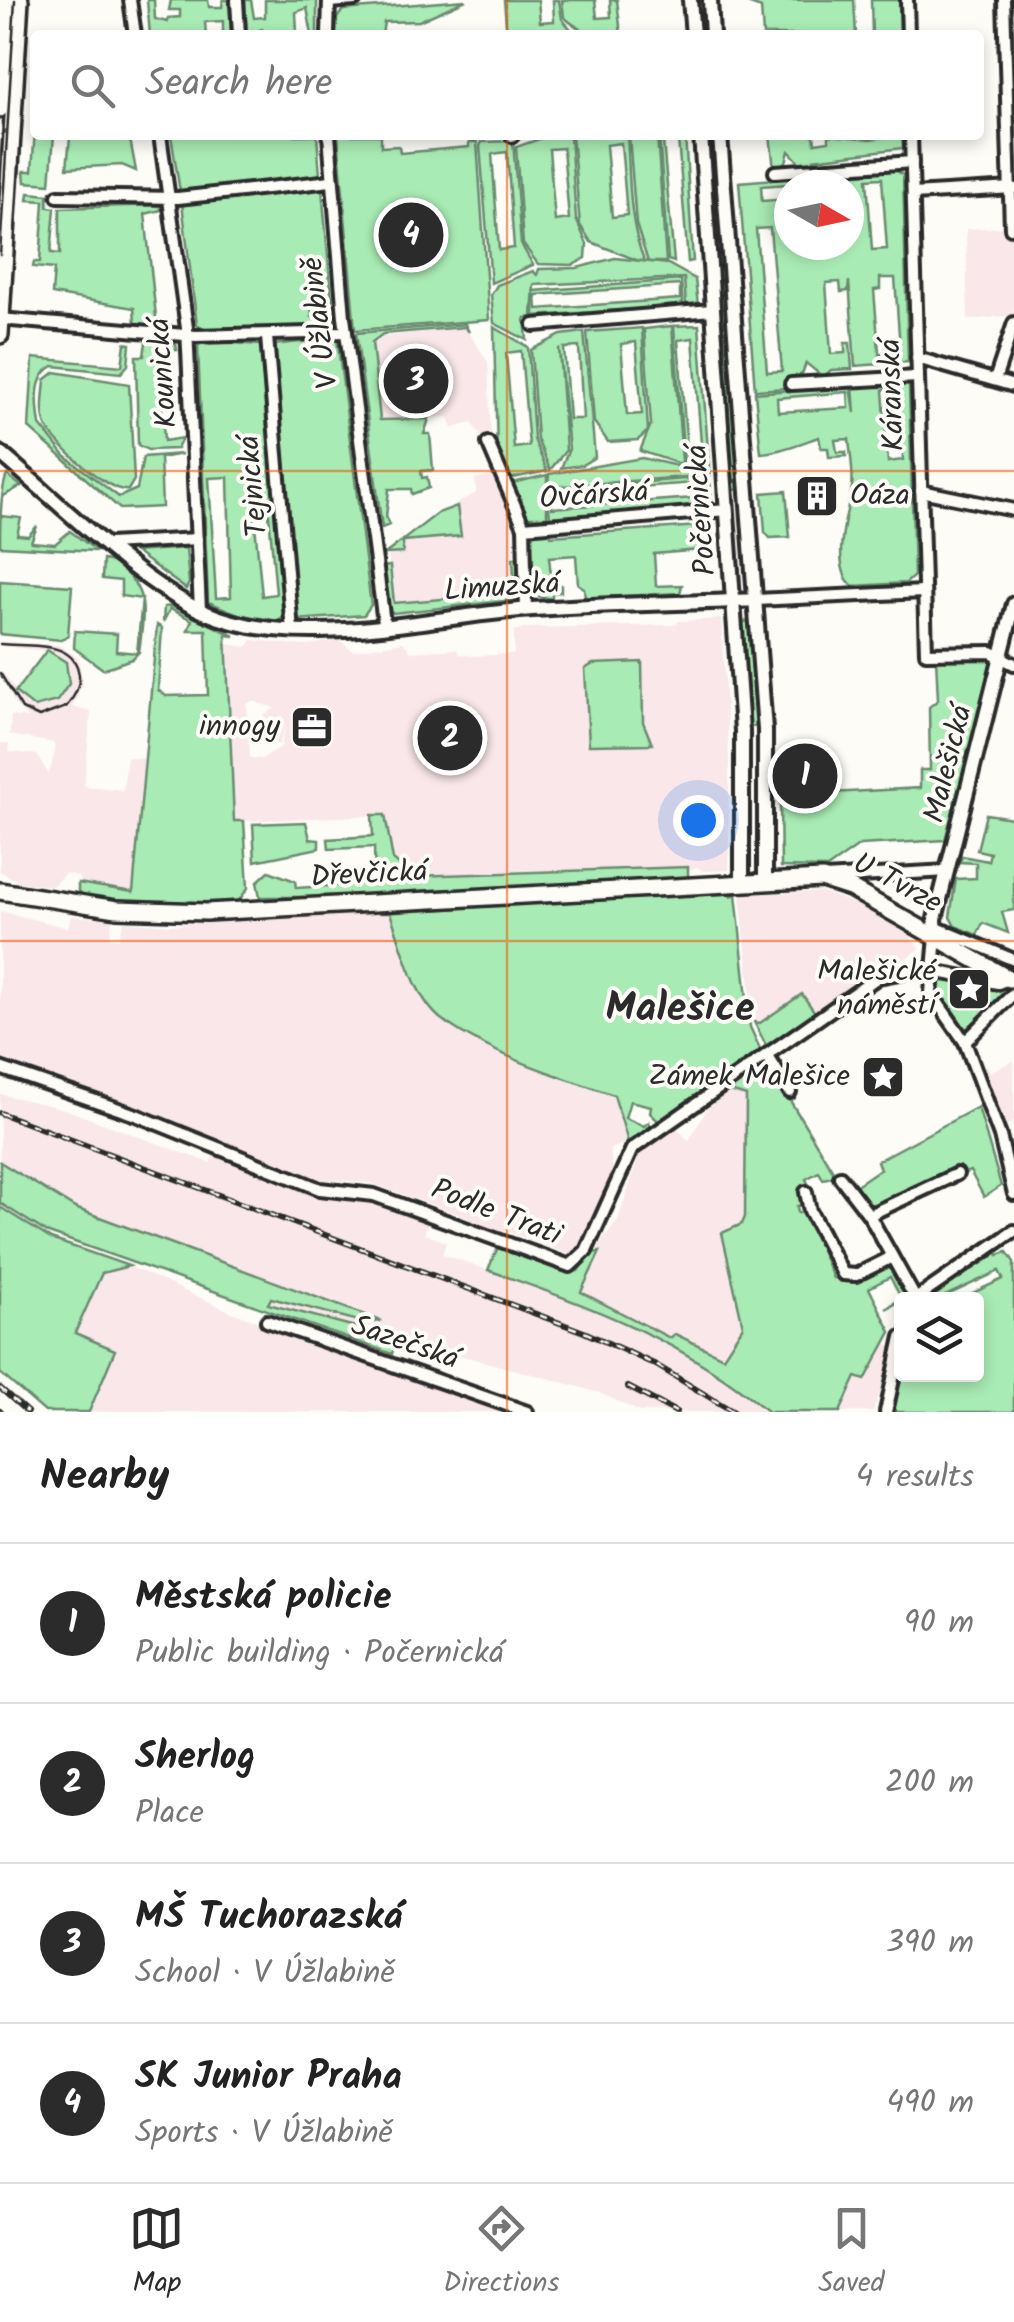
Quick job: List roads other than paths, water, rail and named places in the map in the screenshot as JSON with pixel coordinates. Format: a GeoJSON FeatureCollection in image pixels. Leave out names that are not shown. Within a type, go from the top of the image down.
{"type":"FeatureCollection","features":[{"type":"Feature","properties":{"kind":"main road"},"geometry":{"type":"LineString","coordinates":[[0,108],[6,0]]}},
{"type":"Feature","properties":{"kind":"main road"},"geometry":{"type":"LineString","coordinates":[[1,324],[20,0]]}},
{"type":"Feature","properties":{"kind":"main road","name":"U Tvrze"},"geometry":{"type":"LineString","coordinates":[[742,881],[822,878],[850,888],[936,932],[1012,984]]}},
{"type":"Feature","properties":{"kind":"main road","name":"Dřevčická"},"geometry":{"type":"LineString","coordinates":[[0,891],[118,909],[206,912],[742,881]]}},
{"type":"Feature","properties":{"kind":"street"},"geometry":{"type":"LineString","coordinates":[[130,0],[134,30]]}},
{"type":"Feature","properties":{"kind":"street"},"geometry":{"type":"LineString","coordinates":[[237,0],[239,30]]}},
{"type":"Feature","properties":{"kind":"street"},"geometry":{"type":"LineString","coordinates":[[328,30],[329,1],[355,0]]}},
{"type":"Feature","properties":{"kind":"street"},"geometry":{"type":"LineString","coordinates":[[690,0],[692,30]]}},
{"type":"Feature","properties":{"kind":"street"},"geometry":{"type":"LineString","coordinates":[[710,0],[712,30]]}},
{"type":"Feature","properties":{"kind":"street"},"geometry":{"type":"LineString","coordinates":[[907,0],[908,30]]}},
{"type":"Feature","properties":{"kind":"street"},"geometry":{"type":"LineString","coordinates":[[1004,0],[1012,228]]}},
{"type":"Feature","properties":{"kind":"street","name":"Kounická"},"geometry":{"type":"LineString","coordinates":[[161,140],[188,336],[200,610]]}},
{"type":"Feature","properties":{"kind":"street","name":"V Úžlabině"},"geometry":{"type":"LineString","coordinates":[[329,140],[346,332],[384,623]]}},
{"type":"Feature","properties":{"kind":"street","name":"Počernická"},"geometry":{"type":"LineString","coordinates":[[700,140],[743,744],[742,881]]}},
{"type":"Feature","properties":{"kind":"street","name":"Počernická"},"geometry":{"type":"LineString","coordinates":[[720,140],[765,744],[765,879]]}},
{"type":"Feature","properties":{"kind":"street","name":"Káranská"},"geometry":{"type":"LineString","coordinates":[[910,140],[926,653],[1002,654]]}},
{"type":"Feature","properties":{"kind":"street"},"geometry":{"type":"LineString","coordinates":[[802,170],[912,162]]}},
{"type":"Feature","properties":{"kind":"street"},"geometry":{"type":"LineString","coordinates":[[58,196],[171,198],[331,181]]}},
{"type":"Feature","properties":{"kind":"street"},"geometry":{"type":"LineString","coordinates":[[913,194],[1012,188]]}},
{"type":"Feature","properties":{"kind":"street"},"geometry":{"type":"LineString","coordinates":[[534,324],[712,310]]}},
{"type":"Feature","properties":{"kind":"street"},"geometry":{"type":"LineString","coordinates":[[1,324],[188,336],[346,332]]}},
{"type":"Feature","properties":{"kind":"street"},"geometry":{"type":"LineString","coordinates":[[994,380],[1014,324]]}},
{"type":"Feature","properties":{"kind":"street","name":"Tejnická"},"geometry":{"type":"LineString","coordinates":[[267,337],[292,631]]}},
{"type":"Feature","properties":{"kind":"street"},"geometry":{"type":"LineString","coordinates":[[918,358],[1014,386]]}},
{"type":"Feature","properties":{"kind":"street"},"geometry":{"type":"LineString","coordinates":[[791,384],[917,377]]}},
{"type":"Feature","properties":{"kind":"street","name":"Ovčárská"},"geometry":{"type":"LineString","coordinates":[[488,443],[524,526],[526,610]]}},
{"type":"Feature","properties":{"kind":"street","name":"Limuzská"},"geometry":{"type":"LineString","coordinates":[[0,453],[161,588],[200,610],[242,624],[292,631],[526,610],[924,592]]}},
{"type":"Feature","properties":{"kind":"street"},"geometry":{"type":"LineString","coordinates":[[921,490],[1014,510]]}},
{"type":"Feature","properties":{"kind":"street","name":"Ovčárská"},"geometry":{"type":"LineString","coordinates":[[524,526],[727,510]]}},
{"type":"Feature","properties":{"kind":"street"},"geometry":{"type":"LineString","coordinates":[[109,544],[197,539]]}},
{"type":"Feature","properties":{"kind":"street","name":"Malešická"},"geometry":{"type":"LineString","coordinates":[[936,932],[1014,604]]}},
{"type":"Feature","properties":{"kind":"street"},"geometry":{"type":"LineString","coordinates":[[1002,654],[1014,664]]}},
{"type":"Feature","properties":{"kind":"street"},"geometry":{"type":"LineString","coordinates":[[743,744],[765,744]]}},
{"type":"Feature","properties":{"kind":"street"},"geometry":{"type":"LineString","coordinates":[[822,878],[948,871]]}},
{"type":"Feature","properties":{"kind":"street"},"geometry":{"type":"LineString","coordinates":[[1014,960],[936,932],[930,970],[931,993],[965,1042],[1012,1169],[1014,1194]]}},
{"type":"Feature","properties":{"kind":"street","name":"Podle Trati"},"geometry":{"type":"LineString","coordinates":[[0,1068],[136,1114],[320,1189],[374,1194],[570,1266],[586,1252],[632,1149],[878,977],[906,969],[930,970]]}},
{"type":"Feature","properties":{"kind":"street"},"geometry":{"type":"LineString","coordinates":[[930,970],[1012,984]]}},
{"type":"Feature","properties":{"kind":"street"},"geometry":{"type":"LineString","coordinates":[[965,1042],[1012,984]]}},
{"type":"Feature","properties":{"kind":"street"},"geometry":{"type":"LineString","coordinates":[[767,1055],[790,1092]]}},
{"type":"Feature","properties":{"kind":"street"},"geometry":{"type":"LineString","coordinates":[[869,1215],[957,1174]]}},
{"type":"Feature","properties":{"kind":"street"},"geometry":{"type":"LineString","coordinates":[[840,1177],[869,1215],[911,1292]]}},
{"type":"Feature","properties":{"kind":"street"},"geometry":{"type":"LineString","coordinates":[[806,1192],[810,1210],[843,1274],[856,1275],[892,1257]]}},
{"type":"Feature","properties":{"kind":"street"},"geometry":{"type":"LineString","coordinates":[[925,1292],[1010,1234],[1014,1248]]}},
{"type":"Feature","properties":{"kind":"street","name":"Sazečská"},"geometry":{"type":"LineString","coordinates":[[267,1321],[527,1412]]}},
{"type":"Feature","properties":{"kind":"street"},"geometry":{"type":"LineString","coordinates":[[886,1412],[894,1374]]}},
{"type":"Feature","properties":{"kind":"tram line"},"geometry":{"type":"LineString","coordinates":[[0,255],[15,0]]}},
{"type":"Feature","properties":{"kind":"tram line"},"geometry":{"type":"LineString","coordinates":[[0,644],[45,646],[66,653],[74,660],[79,680],[66,707],[39,717],[22,709],[0,673]]}},
{"type":"Feature","properties":{"kind":"railway"},"geometry":{"type":"LineString","coordinates":[[0,1113],[584,1332],[656,1365],[734,1412]]}},
{"type":"Feature","properties":{"kind":"railway"},"geometry":{"type":"LineString","coordinates":[[628,1387],[676,1412]]}},
{"type":"Feature","properties":{"kind":"railway"},"geometry":{"type":"LineString","coordinates":[[0,1388],[27,1412]]}},
{"type":"Feature","properties":{"kind":"place","name":"SK Junior Praha"},"geometry":{"type":"Point","coordinates":[411,235]}},
{"type":"Feature","properties":{"kind":"place","name":"MŠ Tuchorazská"},"geometry":{"type":"Point","coordinates":[416,381]}},
{"type":"Feature","properties":{"kind":"place","name":"Oáza"},"geometry":{"type":"Point","coordinates":[817,496]}},
{"type":"Feature","properties":{"kind":"place","name":"innogy"},"geometry":{"type":"Point","coordinates":[312,727]}},
{"type":"Feature","properties":{"kind":"place","name":"Sherlog"},"geometry":{"type":"Point","coordinates":[450,738]}},
{"type":"Feature","properties":{"kind":"place","name":"Městská policie"},"geometry":{"type":"Point","coordinates":[805,776]}},
{"type":"Feature","properties":{"kind":"place","name":"Malešické náměstí"},"geometry":{"type":"Point","coordinates":[969,989]}},
{"type":"Feature","properties":{"kind":"place","name":"Zámek Malešice"},"geometry":{"type":"Point","coordinates":[883,1077]}},
{"type":"Feature","properties":{"kind":"district","name":"Malešice"},"geometry":{"type":"Point","coordinates":[680,1009]}}]}
